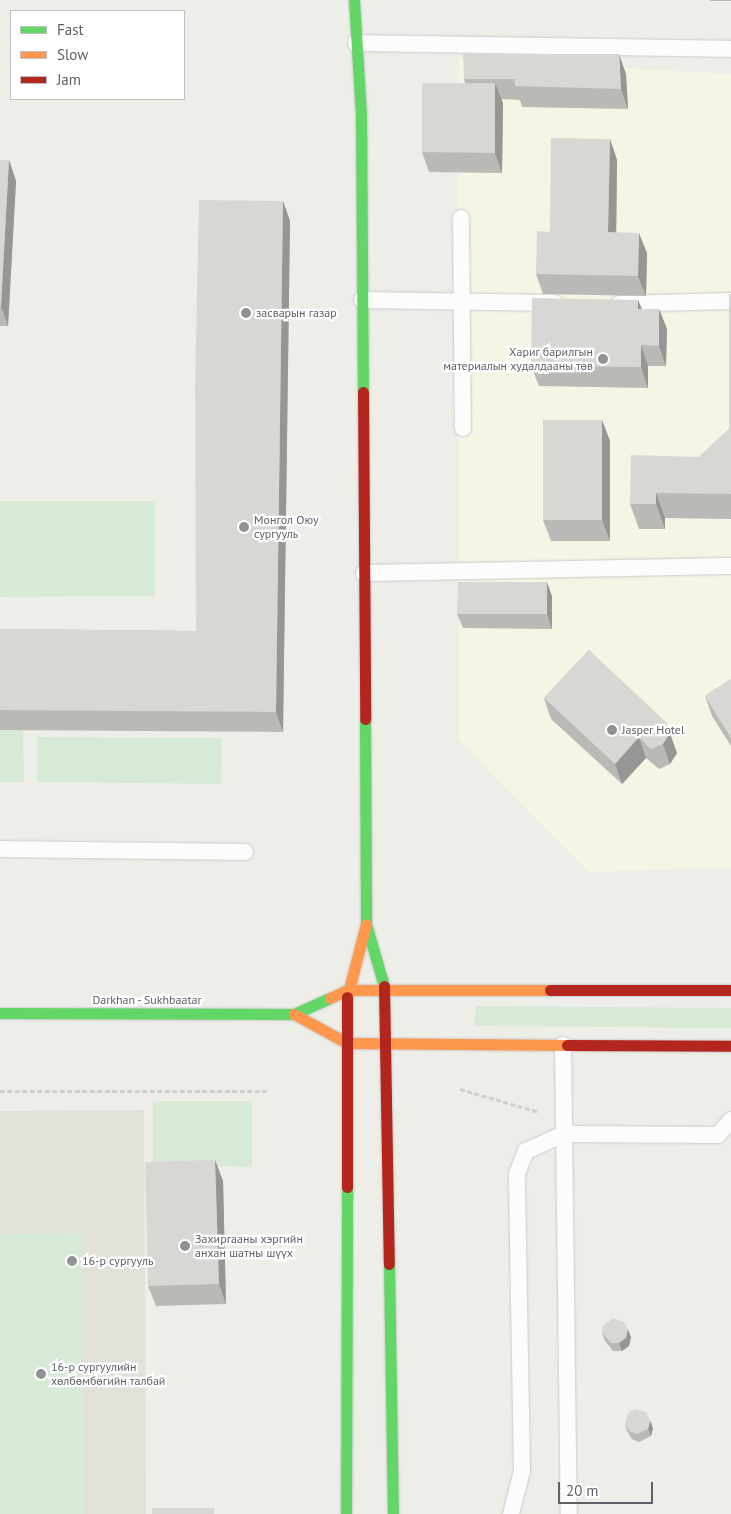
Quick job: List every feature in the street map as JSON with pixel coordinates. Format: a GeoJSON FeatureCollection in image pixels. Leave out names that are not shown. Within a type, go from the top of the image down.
{"type":"FeatureCollection","features":[{"type":"Feature","properties":{"kind":"main road"},"geometry":{"type":"LineString","coordinates":[[346,1514],[348,990],[366,924],[361,115],[354,0]]}},
{"type":"Feature","properties":{"kind":"main road"},"geometry":{"type":"LineString","coordinates":[[366,924],[385,989],[393,1514]]}},
{"type":"Feature","properties":{"kind":"main road"},"geometry":{"type":"LineString","coordinates":[[294,1014],[348,990],[731,990]]}},
{"type":"Feature","properties":{"kind":"main road","name":"Darkhan - Sukhbaatar"},"geometry":{"type":"LineString","coordinates":[[0,1013],[294,1014]]}},
{"type":"Feature","properties":{"kind":"main road"},"geometry":{"type":"LineString","coordinates":[[294,1014],[347,1043],[731,1046]]}},
{"type":"Feature","properties":{"kind":"lane"},"geometry":{"type":"LineString","coordinates":[[356,43],[731,49]]}},
{"type":"Feature","properties":{"kind":"lane"},"geometry":{"type":"LineString","coordinates":[[461,218],[463,428]]}},
{"type":"Feature","properties":{"kind":"lane"},"geometry":{"type":"LineString","coordinates":[[362,300],[463,300],[576,304]]}},
{"type":"Feature","properties":{"kind":"lane"},"geometry":{"type":"LineString","coordinates":[[605,304],[731,301]]}},
{"type":"Feature","properties":{"kind":"lane"},"geometry":{"type":"LineString","coordinates":[[364,573],[731,566]]}},
{"type":"Feature","properties":{"kind":"lane"},"geometry":{"type":"LineString","coordinates":[[0,849],[245,852]]}},
{"type":"Feature","properties":{"kind":"lane"},"geometry":{"type":"LineString","coordinates":[[563,1045],[569,1514]]}},
{"type":"Feature","properties":{"kind":"lane"},"geometry":{"type":"LineString","coordinates":[[510,1514],[522,1471],[517,1174],[526,1151],[564,1134],[718,1135],[731,1120]]}},
{"type":"Feature","properties":{"kind":"path"},"geometry":{"type":"LineString","coordinates":[[0,1091],[267,1091]]}},
{"type":"Feature","properties":{"kind":"shaded area"},"geometry":{"type":"Polygon","coordinates":[[[458,59],[731,74],[731,867],[589,872],[459,740],[458,59]]]}},
{"type":"Feature","properties":{"kind":"shaded area","name":"16-р сургууль"},"geometry":{"type":"Polygon","coordinates":[[[144,1110],[146,1514],[0,1514],[0,1111],[144,1110]]]}},
{"type":"Feature","properties":{"kind":"green space"},"geometry":{"type":"Polygon","coordinates":[[[0,501],[155,501],[155,596],[0,597],[0,501]]]}},
{"type":"Feature","properties":{"kind":"green space"},"geometry":{"type":"Polygon","coordinates":[[[0,730],[23,730],[24,782],[0,782],[0,730]]]}},
{"type":"Feature","properties":{"kind":"green space"},"geometry":{"type":"Polygon","coordinates":[[[37,737],[222,738],[221,784],[37,782],[37,737]]]}},
{"type":"Feature","properties":{"kind":"green space"},"geometry":{"type":"Polygon","coordinates":[[[476,1006],[731,1008],[731,1028],[474,1026],[476,1006]]]}},
{"type":"Feature","properties":{"kind":"green space"},"geometry":{"type":"Polygon","coordinates":[[[153,1101],[252,1101],[252,1167],[153,1165],[153,1101]]]}},
{"type":"Feature","properties":{"kind":"green space","name":"16-р сургуулийн хөлбөмбөгийн талбай"},"geometry":{"type":"Polygon","coordinates":[[[81,1233],[84,1514],[0,1514],[0,1234],[81,1233]]]}},
{"type":"Feature","properties":{"kind":"building"},"geometry":{"type":"Polygon","coordinates":[[[463,54],[619,54],[621,89],[515,86],[515,79],[464,79],[463,54]]]}},
{"type":"Feature","properties":{"kind":"building"},"geometry":{"type":"Polygon","coordinates":[[[422,83],[495,83],[495,153],[422,152],[422,83]]]}},
{"type":"Feature","properties":{"kind":"building"},"geometry":{"type":"Polygon","coordinates":[[[551,138],[610,139],[608,232],[639,233],[638,276],[536,274],[537,231],[550,232],[551,138]]]}},
{"type":"Feature","properties":{"kind":"building"},"geometry":{"type":"Polygon","coordinates":[[[0,160],[9,160],[1,306],[0,306],[0,160]]]}},
{"type":"Feature","properties":{"kind":"building","name":"Монгол Оюу сургууль"},"geometry":{"type":"Polygon","coordinates":[[[199,200],[283,201],[276,712],[0,710],[0,629],[196,631],[195,385],[199,200]]]}},
{"type":"Feature","properties":{"kind":"building"},"geometry":{"type":"Polygon","coordinates":[[[729,294],[731,294],[731,494],[656,493],[656,504],[630,504],[631,455],[699,457],[729,429],[729,294]]]}},
{"type":"Feature","properties":{"kind":"building","name":"Хариг барилгын материалын худалдааны төв"},"geometry":{"type":"Polygon","coordinates":[[[532,298],[638,300],[638,309],[659,309],[659,346],[641,345],[641,367],[531,366],[532,298]]]}},
{"type":"Feature","properties":{"kind":"building"},"geometry":{"type":"Polygon","coordinates":[[[543,420],[602,420],[602,520],[543,520],[543,420]]]}},
{"type":"Feature","properties":{"kind":"building"},"geometry":{"type":"Polygon","coordinates":[[[458,582],[547,582],[547,614],[457,614],[458,582]]]}},
{"type":"Feature","properties":{"kind":"building","name":"Jasper Hotel"},"geometry":{"type":"Polygon","coordinates":[[[589,650],[666,722],[670,733],[663,744],[651,749],[639,737],[615,764],[544,698],[589,650]]]}},
{"type":"Feature","properties":{"kind":"building"},"geometry":{"type":"Polygon","coordinates":[[[731,679],[731,738],[705,696],[731,679]]]}},
{"type":"Feature","properties":{"kind":"building","name":"Захиргааны хэргийн анхан шатны шүүх"},"geometry":{"type":"Polygon","coordinates":[[[215,1160],[219,1284],[148,1286],[145,1162],[215,1160]]]}},
{"type":"Feature","properties":{"kind":"building"},"geometry":{"type":"Polygon","coordinates":[[[613,1318],[624,1322],[628,1329],[626,1338],[619,1343],[611,1343],[602,1333],[603,1326],[613,1318]]]}},
{"type":"Feature","properties":{"kind":"building"},"geometry":{"type":"Polygon","coordinates":[[[634,1409],[646,1412],[650,1420],[648,1429],[637,1434],[629,1431],[625,1424],[628,1413],[634,1409]]]}},
{"type":"Feature","properties":{"kind":"building"},"geometry":{"type":"Polygon","coordinates":[[[152,1508],[214,1508],[214,1514],[152,1514],[152,1508]]]}},
{"type":"Feature","properties":{"kind":"traffic: fast"},"geometry":{"type":"LineString","coordinates":[[354,0],[361,115],[363,392]]}},
{"type":"Feature","properties":{"kind":"traffic: fast"},"geometry":{"type":"LineString","coordinates":[[365,719],[366,924],[384,986]]}},
{"type":"Feature","properties":{"kind":"traffic: fast"},"geometry":{"type":"LineString","coordinates":[[0,1013],[294,1014],[330,998]]}},
{"type":"Feature","properties":{"kind":"traffic: fast"},"geometry":{"type":"LineString","coordinates":[[346,1514],[347,1187]]}},
{"type":"Feature","properties":{"kind":"traffic: fast"},"geometry":{"type":"LineString","coordinates":[[389,1264],[393,1514]]}},
{"type":"Feature","properties":{"kind":"traffic: slow"},"geometry":{"type":"LineString","coordinates":[[347,997],[366,924]]}},
{"type":"Feature","properties":{"kind":"traffic: slow"},"geometry":{"type":"LineString","coordinates":[[330,998],[347,990],[550,990]]}},
{"type":"Feature","properties":{"kind":"traffic: slow"},"geometry":{"type":"LineString","coordinates":[[294,1014],[347,1043],[567,1045]]}},
{"type":"Feature","properties":{"kind":"traffic: jam"},"geometry":{"type":"LineString","coordinates":[[363,392],[365,719]]}},
{"type":"Feature","properties":{"kind":"traffic: jam"},"geometry":{"type":"LineString","coordinates":[[384,986],[389,1264]]}},
{"type":"Feature","properties":{"kind":"traffic: jam"},"geometry":{"type":"LineString","coordinates":[[550,990],[731,990]]}},
{"type":"Feature","properties":{"kind":"traffic: jam"},"geometry":{"type":"LineString","coordinates":[[347,997],[347,1187]]}},
{"type":"Feature","properties":{"kind":"traffic: jam"},"geometry":{"type":"LineString","coordinates":[[567,1045],[731,1046]]}},
{"type":"Feature","properties":{"kind":"place","name":"засварын газар"},"geometry":{"type":"Point","coordinates":[246,313]}},
{"type":"Feature","properties":{"kind":"place","name":"Хариг барилгын материалын худалдааны төв"},"geometry":{"type":"Point","coordinates":[603,359]}},
{"type":"Feature","properties":{"kind":"place","name":"Монгол Оюу сургууль"},"geometry":{"type":"Point","coordinates":[244,527]}},
{"type":"Feature","properties":{"kind":"place","name":"Jasper Hotel"},"geometry":{"type":"Point","coordinates":[612,730]}},
{"type":"Feature","properties":{"kind":"place","name":"Захиргааны хэргийн анхан шатны шүүх"},"geometry":{"type":"Point","coordinates":[185,1246]}},
{"type":"Feature","properties":{"kind":"place","name":"16-р сургууль"},"geometry":{"type":"Point","coordinates":[72,1261]}},
{"type":"Feature","properties":{"kind":"place","name":"16-р сургуулийн хөлбөмбөгийн талбай"},"geometry":{"type":"Point","coordinates":[41,1374]}}]}
